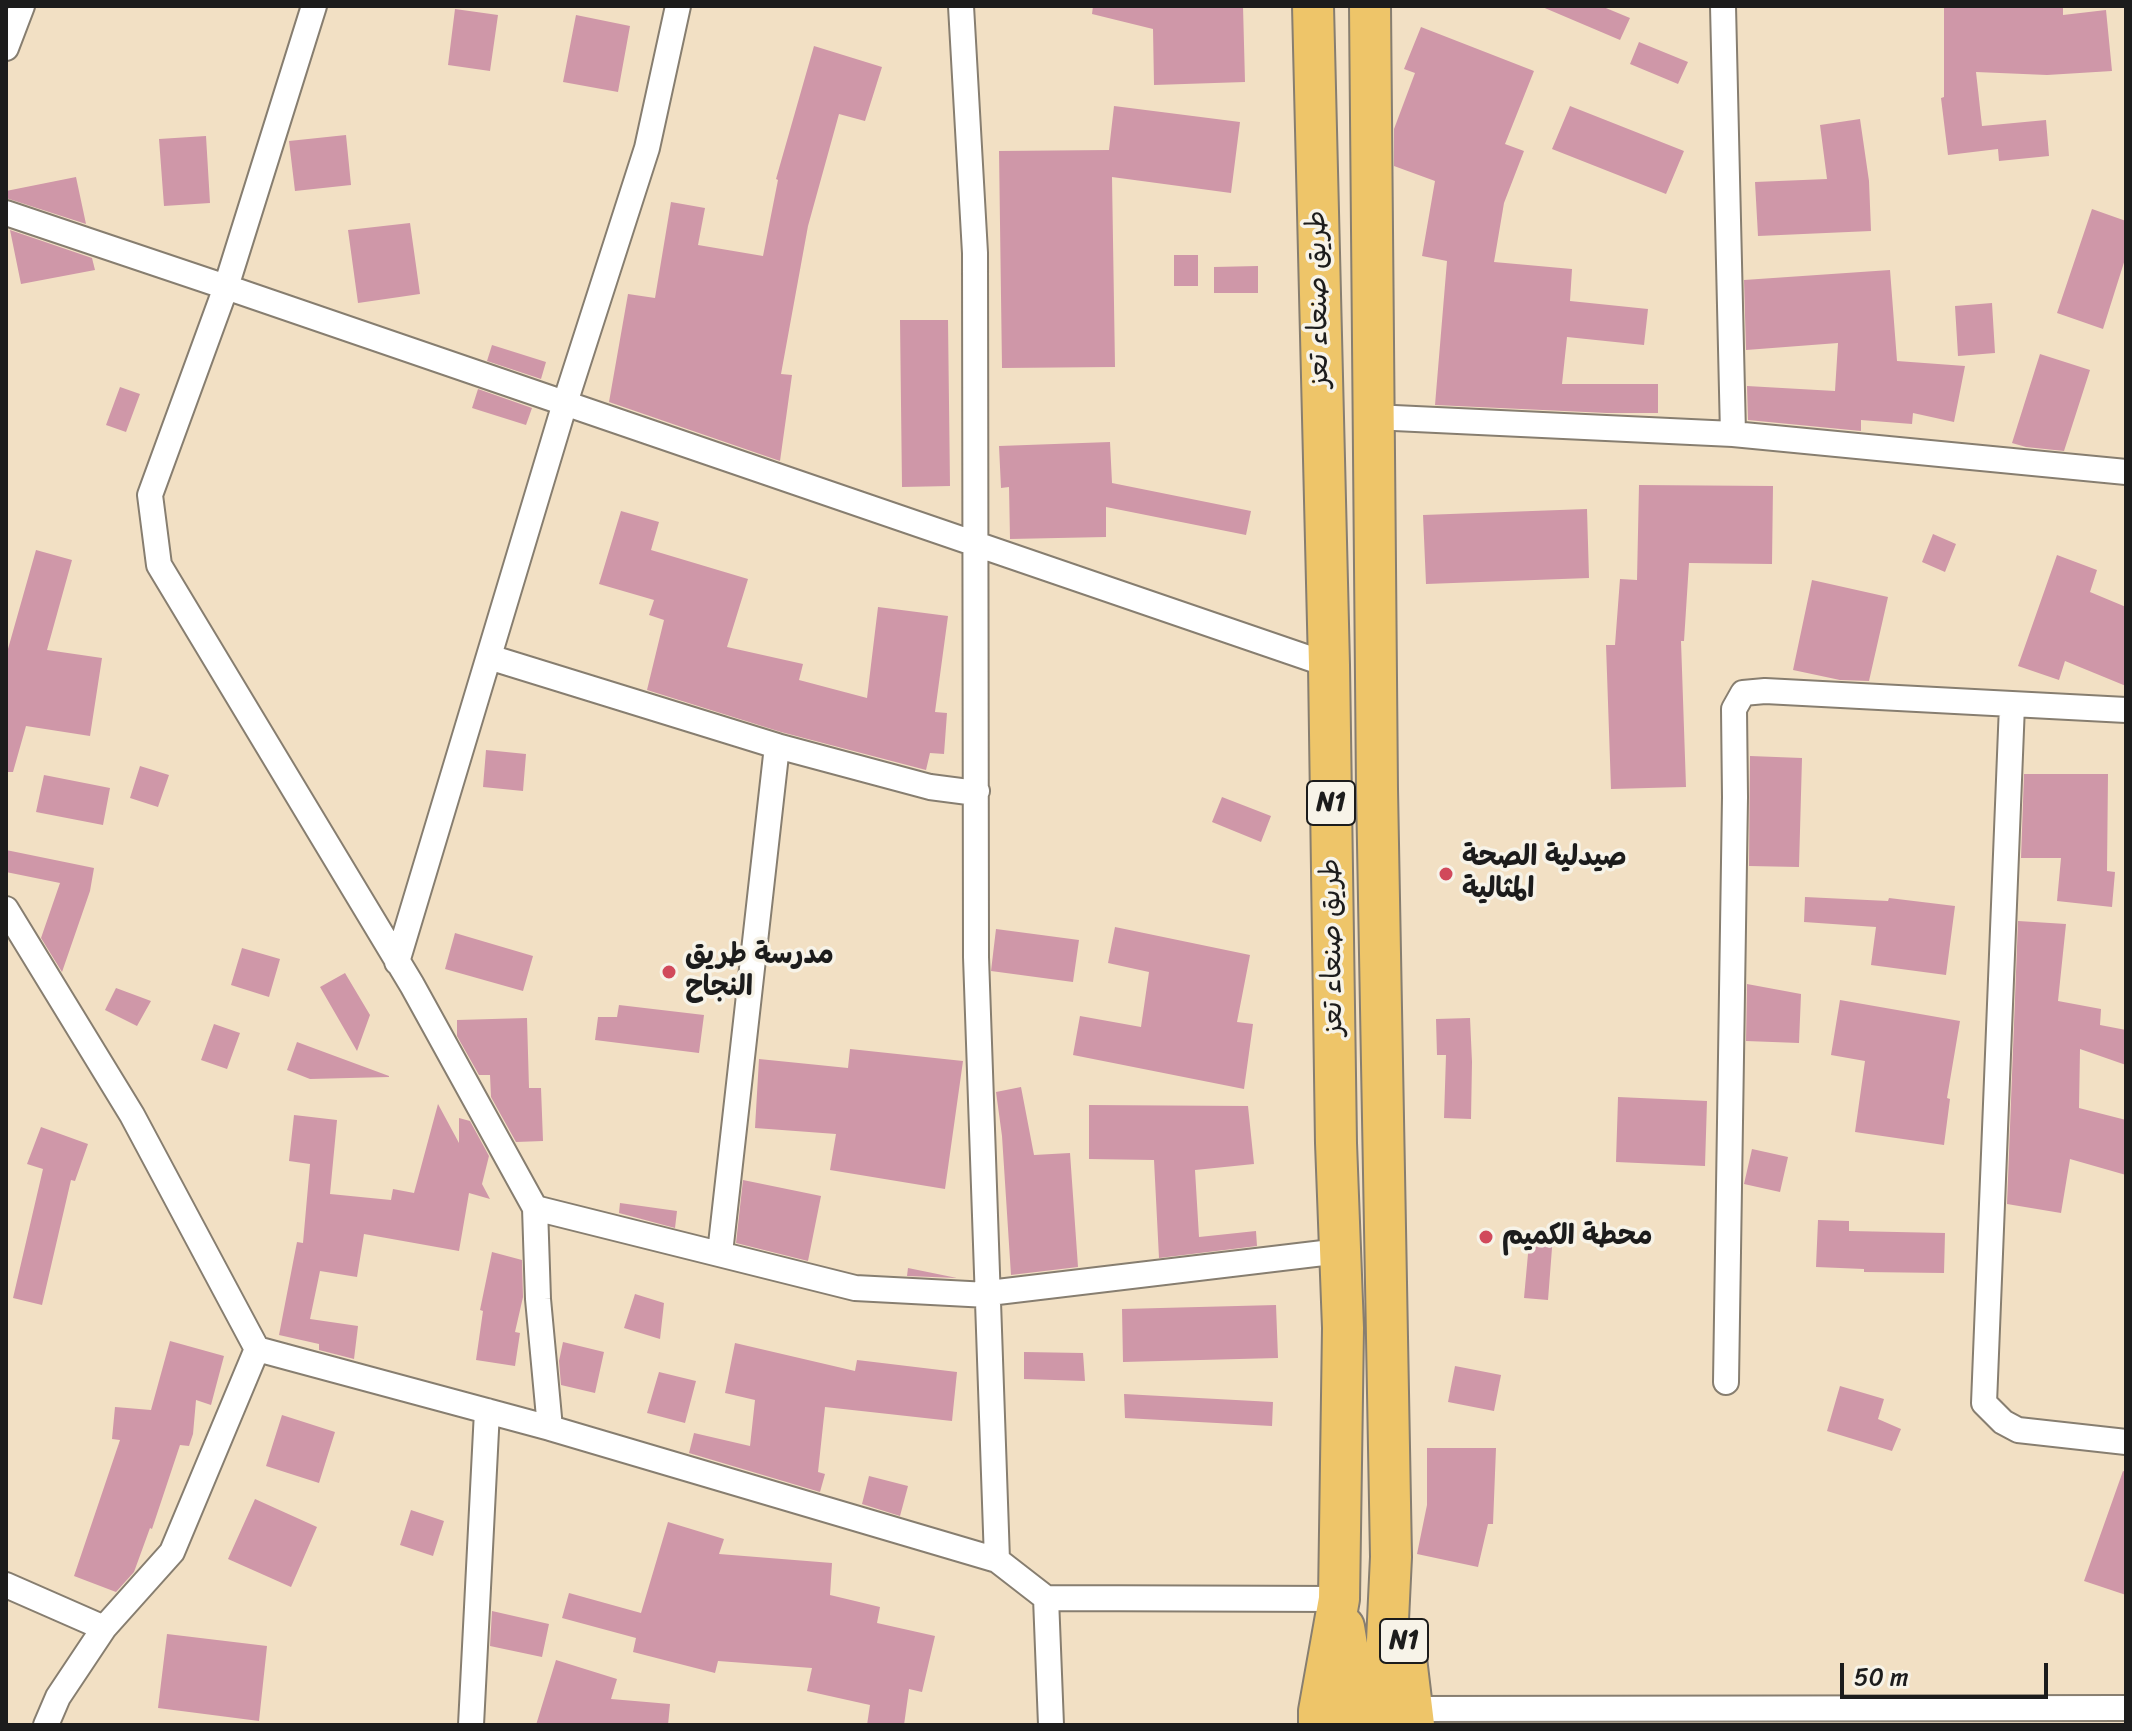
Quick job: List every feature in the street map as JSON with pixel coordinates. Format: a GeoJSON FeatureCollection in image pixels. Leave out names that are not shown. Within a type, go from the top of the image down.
{"type":"FeatureCollection","features":[{"type":"Feature","properties":{"kind":"highway","name":"طريق صنعاء تعز"},"geometry":{"type":"LineString","coordinates":[[1313,6],[1329,665],[1336,1143],[1343,1328],[1339,1599],[1319,1725]]}},
{"type":"Feature","properties":{"kind":"highway","name":"طريق صنعاء تعز"},"geometry":{"type":"LineString","coordinates":[[1370,6],[1377,804],[1391,1557],[1404,1720]]}},
{"type":"Feature","properties":{"kind":"highway"},"geometry":{"type":"LineString","coordinates":[[1336,1143],[1385,1145]]}},
{"type":"Feature","properties":{"kind":"highway","name":"طريق صنعاء تعز"},"geometry":{"type":"LineString","coordinates":[[1339,1599],[1356,1699],[1356,1725]]}},
{"type":"Feature","properties":{"kind":"street"},"geometry":{"type":"LineString","coordinates":[[6,48],[22,6]]}},
{"type":"Feature","properties":{"kind":"street"},"geometry":{"type":"LineString","coordinates":[[314,6],[226,287],[150,495],[159,565],[397,962],[535,1208],[538,1299],[550,1428]]}},
{"type":"Feature","properties":{"kind":"street"},"geometry":{"type":"LineString","coordinates":[[397,962],[565,403],[647,148],[678,6]]}},
{"type":"Feature","properties":{"kind":"street"},"geometry":{"type":"LineString","coordinates":[[961,6],[975,253],[976,957],[997,1560]]}},
{"type":"Feature","properties":{"kind":"street"},"geometry":{"type":"LineString","coordinates":[[1723,6],[1733,434]]}},
{"type":"Feature","properties":{"kind":"street"},"geometry":{"type":"LineString","coordinates":[[6,213],[1329,665]]}},
{"type":"Feature","properties":{"kind":"street"},"geometry":{"type":"LineString","coordinates":[[1373,417],[1733,434],[2126,472]]}},
{"type":"Feature","properties":{"kind":"street"},"geometry":{"type":"LineString","coordinates":[[489,657],[777,746],[930,787],[976,792]]}},
{"type":"Feature","properties":{"kind":"street"},"geometry":{"type":"LineString","coordinates":[[1726,1382],[1734,709],[1743,693],[1765,691],[2126,710]]}},
{"type":"Feature","properties":{"kind":"street"},"geometry":{"type":"LineString","coordinates":[[2012,705],[1984,1403],[2003,1422],[2018,1430],[2126,1442]]}},
{"type":"Feature","properties":{"kind":"street"},"geometry":{"type":"LineString","coordinates":[[720,1253],[777,746]]}},
{"type":"Feature","properties":{"kind":"street"},"geometry":{"type":"LineString","coordinates":[[6,909],[132,1115],[257,1349],[550,1428],[997,1560],[1046,1598],[1339,1599]]}},
{"type":"Feature","properties":{"kind":"street"},"geometry":{"type":"LineString","coordinates":[[535,1208],[855,1288],[988,1295],[1340,1251]]}},
{"type":"Feature","properties":{"kind":"street"},"geometry":{"type":"LineString","coordinates":[[46,1725],[58,1697],[104,1628],[172,1552],[257,1349]]}},
{"type":"Feature","properties":{"kind":"street"},"geometry":{"type":"LineString","coordinates":[[471,1725],[487,1411]]}},
{"type":"Feature","properties":{"kind":"street"},"geometry":{"type":"LineString","coordinates":[[6,1585],[104,1628]]}},
{"type":"Feature","properties":{"kind":"street"},"geometry":{"type":"LineString","coordinates":[[1046,1598],[1051,1725]]}},
{"type":"Feature","properties":{"kind":"street"},"geometry":{"type":"LineString","coordinates":[[1404,1720],[2008,1716],[2126,1708]]}},
{"type":"Feature","properties":{"kind":"building"},"geometry":{"type":"Polygon","coordinates":[[[1093,6],[1243,6],[1245,82],[1154,85],[1153,29],[1092,14],[1093,6]]]}},
{"type":"Feature","properties":{"kind":"building"},"geometry":{"type":"Polygon","coordinates":[[[1540,6],[1601,6],[1630,18],[1620,40],[1540,6]]]}},
{"type":"Feature","properties":{"kind":"building"},"geometry":{"type":"Polygon","coordinates":[[[1944,6],[2063,6],[2063,15],[2106,10],[2112,71],[2047,75],[1976,72],[1982,126],[2046,120],[2049,156],[1999,161],[1998,149],[1948,155],[1941,98],[1944,97],[1944,6]]]}},
{"type":"Feature","properties":{"kind":"building"},"geometry":{"type":"Polygon","coordinates":[[[455,9],[498,15],[490,71],[448,65],[455,9]]]}},
{"type":"Feature","properties":{"kind":"building"},"geometry":{"type":"Polygon","coordinates":[[[576,15],[630,26],[618,92],[563,82],[576,15]]]}},
{"type":"Feature","properties":{"kind":"building"},"geometry":{"type":"Polygon","coordinates":[[[1421,27],[1534,71],[1505,144],[1524,151],[1504,203],[1494,262],[1572,269],[1570,301],[1648,309],[1644,345],[1567,337],[1562,384],[1658,384],[1658,413],[1435,405],[1447,261],[1422,256],[1435,181],[1394,166],[1394,129],[1415,73],[1404,69],[1421,27]]]}},
{"type":"Feature","properties":{"kind":"building"},"geometry":{"type":"Polygon","coordinates":[[[1639,42],[1688,62],[1678,84],[1630,64],[1639,42]]]}},
{"type":"Feature","properties":{"kind":"building"},"geometry":{"type":"Polygon","coordinates":[[[814,46],[882,67],[865,121],[839,114],[808,226],[781,374],[792,375],[780,461],[609,402],[628,294],[655,298],[671,202],[705,208],[698,245],[763,256],[776,179],[814,46]]]}},
{"type":"Feature","properties":{"kind":"building"},"geometry":{"type":"Polygon","coordinates":[[[1114,106],[1240,122],[1231,193],[1112,177],[1115,367],[1002,368],[999,151],[1109,150],[1114,106]]]}},
{"type":"Feature","properties":{"kind":"building"},"geometry":{"type":"Polygon","coordinates":[[[1570,106],[1684,151],[1666,194],[1552,149],[1570,106]]]}},
{"type":"Feature","properties":{"kind":"building"},"geometry":{"type":"Polygon","coordinates":[[[1860,119],[1869,181],[1871,231],[1758,236],[1755,182],[1827,179],[1820,125],[1860,119]]]}},
{"type":"Feature","properties":{"kind":"building"},"geometry":{"type":"Polygon","coordinates":[[[346,135],[351,185],[295,191],[289,141],[346,135]]]}},
{"type":"Feature","properties":{"kind":"building"},"geometry":{"type":"Polygon","coordinates":[[[206,136],[210,203],[164,206],[159,139],[206,136]]]}},
{"type":"Feature","properties":{"kind":"building"},"geometry":{"type":"Polygon","coordinates":[[[76,177],[86,224],[6,198],[6,191],[76,177]]]}},
{"type":"Feature","properties":{"kind":"building"},"geometry":{"type":"Polygon","coordinates":[[[2092,209],[2126,221],[2126,256],[2103,329],[2057,313],[2092,209]]]}},
{"type":"Feature","properties":{"kind":"building"},"geometry":{"type":"Polygon","coordinates":[[[410,223],[420,294],[358,303],[348,230],[410,223]]]}},
{"type":"Feature","properties":{"kind":"building"},"geometry":{"type":"Polygon","coordinates":[[[10,230],[92,258],[95,270],[21,284],[10,230]]]}},
{"type":"Feature","properties":{"kind":"building"},"geometry":{"type":"Polygon","coordinates":[[[1174,255],[1198,255],[1198,286],[1174,286],[1174,255]]]}},
{"type":"Feature","properties":{"kind":"building"},"geometry":{"type":"Polygon","coordinates":[[[1258,266],[1258,293],[1214,293],[1214,267],[1258,266]]]}},
{"type":"Feature","properties":{"kind":"building"},"geometry":{"type":"Polygon","coordinates":[[[1890,270],[1897,361],[1965,366],[1954,422],[1913,413],[1912,424],[1861,420],[1861,431],[1748,420],[1747,386],[1835,391],[1838,343],[1746,350],[1744,280],[1890,270]]]}},
{"type":"Feature","properties":{"kind":"building"},"geometry":{"type":"Polygon","coordinates":[[[1992,303],[1995,353],[1958,356],[1955,306],[1992,303]]]}},
{"type":"Feature","properties":{"kind":"building"},"geometry":{"type":"Polygon","coordinates":[[[900,320],[948,320],[950,486],[902,487],[900,320]]]}},
{"type":"Feature","properties":{"kind":"building"},"geometry":{"type":"Polygon","coordinates":[[[492,345],[546,362],[541,379],[487,361],[492,345]]]}},
{"type":"Feature","properties":{"kind":"building"},"geometry":{"type":"Polygon","coordinates":[[[2040,354],[2090,370],[2064,451],[2012,443],[2040,354]]]}},
{"type":"Feature","properties":{"kind":"building"},"geometry":{"type":"Polygon","coordinates":[[[120,387],[140,394],[126,432],[106,425],[120,387]]]}},
{"type":"Feature","properties":{"kind":"building"},"geometry":{"type":"Polygon","coordinates":[[[478,389],[532,408],[526,425],[472,408],[478,389]]]}},
{"type":"Feature","properties":{"kind":"building"},"geometry":{"type":"Polygon","coordinates":[[[1110,442],[1112,483],[1251,511],[1246,535],[1106,507],[1106,537],[1010,539],[1009,487],[1001,488],[999,446],[1110,442]]]}},
{"type":"Feature","properties":{"kind":"building"},"geometry":{"type":"Polygon","coordinates":[[[1639,485],[1773,486],[1772,564],[1689,563],[1684,641],[1681,641],[1686,787],[1611,789],[1606,645],[1615,645],[1620,579],[1637,580],[1639,485]]]}},
{"type":"Feature","properties":{"kind":"building"},"geometry":{"type":"Polygon","coordinates":[[[1587,509],[1589,578],[1426,584],[1423,515],[1587,509]]]}},
{"type":"Feature","properties":{"kind":"building"},"geometry":{"type":"Polygon","coordinates":[[[621,511],[659,522],[651,550],[748,579],[727,647],[803,664],[799,680],[867,698],[878,607],[948,616],[935,712],[947,713],[944,754],[930,753],[926,770],[781,732],[647,690],[664,620],[649,615],[654,600],[599,584],[621,511]]]}},
{"type":"Feature","properties":{"kind":"building"},"geometry":{"type":"Polygon","coordinates":[[[1933,534],[1956,544],[1945,572],[1922,562],[1933,534]]]}},
{"type":"Feature","properties":{"kind":"building"},"geometry":{"type":"Polygon","coordinates":[[[36,550],[72,560],[47,650],[102,658],[90,736],[26,726],[13,772],[6,772],[6,656],[36,550]]]}},
{"type":"Feature","properties":{"kind":"building"},"geometry":{"type":"Polygon","coordinates":[[[2057,555],[2097,570],[2090,592],[2126,607],[2126,686],[2065,661],[2059,680],[2018,666],[2057,555]]]}},
{"type":"Feature","properties":{"kind":"building"},"geometry":{"type":"Polygon","coordinates":[[[1812,580],[1888,597],[1869,681],[1840,680],[1793,670],[1812,580]]]}},
{"type":"Feature","properties":{"kind":"building"},"geometry":{"type":"Polygon","coordinates":[[[486,750],[526,754],[523,791],[483,787],[486,750]]]}},
{"type":"Feature","properties":{"kind":"building"},"geometry":{"type":"Polygon","coordinates":[[[1750,756],[1802,758],[1799,867],[1749,866],[1750,756]]]}},
{"type":"Feature","properties":{"kind":"building"},"geometry":{"type":"Polygon","coordinates":[[[140,766],[169,775],[158,807],[130,798],[140,766]]]}},
{"type":"Feature","properties":{"kind":"building"},"geometry":{"type":"Polygon","coordinates":[[[2024,774],[2108,774],[2107,871],[2115,872],[2112,907],[2057,901],[2061,858],[2021,858],[2024,774]]]}},
{"type":"Feature","properties":{"kind":"building"},"geometry":{"type":"Polygon","coordinates":[[[44,775],[110,788],[103,825],[36,812],[44,775]]]}},
{"type":"Feature","properties":{"kind":"building"},"geometry":{"type":"Polygon","coordinates":[[[1222,797],[1271,816],[1261,842],[1212,822],[1222,797]]]}},
{"type":"Feature","properties":{"kind":"building"},"geometry":{"type":"Polygon","coordinates":[[[6,850],[94,868],[90,891],[62,972],[41,938],[60,883],[6,872],[6,850]]]}},
{"type":"Feature","properties":{"kind":"building"},"geometry":{"type":"Polygon","coordinates":[[[1805,897],[1888,901],[1889,898],[1955,906],[1946,975],[1871,965],[1876,927],[1804,922],[1805,897]]]}},
{"type":"Feature","properties":{"kind":"building"},"geometry":{"type":"Polygon","coordinates":[[[2018,921],[2066,924],[2058,1001],[2101,1009],[2100,1025],[2126,1030],[2126,1065],[2080,1049],[2079,1108],[2126,1120],[2126,1175],[2070,1159],[2061,1213],[2007,1204],[2018,921]]]}},
{"type":"Feature","properties":{"kind":"building"},"geometry":{"type":"Polygon","coordinates":[[[1115,927],[1250,955],[1237,1022],[1253,1024],[1244,1089],[1073,1055],[1080,1016],[1141,1027],[1149,972],[1108,963],[1115,927]]]}},
{"type":"Feature","properties":{"kind":"building"},"geometry":{"type":"Polygon","coordinates":[[[996,929],[1079,940],[1073,982],[991,971],[996,929]]]}},
{"type":"Feature","properties":{"kind":"building"},"geometry":{"type":"Polygon","coordinates":[[[455,933],[533,956],[523,991],[445,969],[455,933]]]}},
{"type":"Feature","properties":{"kind":"building"},"geometry":{"type":"Polygon","coordinates":[[[242,948],[280,959],[269,997],[231,985],[242,948]]]}},
{"type":"Feature","properties":{"kind":"building"},"geometry":{"type":"Polygon","coordinates":[[[345,973],[370,1015],[357,1051],[320,987],[345,973]]]}},
{"type":"Feature","properties":{"kind":"building"},"geometry":{"type":"Polygon","coordinates":[[[1747,984],[1801,994],[1799,1043],[1746,1041],[1747,984]]]}},
{"type":"Feature","properties":{"kind":"building"},"geometry":{"type":"Polygon","coordinates":[[[116,988],[151,1001],[137,1026],[105,1010],[116,988]]]}},
{"type":"Feature","properties":{"kind":"building"},"geometry":{"type":"Polygon","coordinates":[[[1840,1000],[1960,1021],[1947,1098],[1950,1099],[1944,1145],[1855,1132],[1865,1061],[1831,1055],[1840,1000]]]}},
{"type":"Feature","properties":{"kind":"building"},"geometry":{"type":"Polygon","coordinates":[[[619,1005],[704,1015],[699,1053],[595,1040],[598,1017],[617,1017],[619,1005]]]}},
{"type":"Feature","properties":{"kind":"building"},"geometry":{"type":"Polygon","coordinates":[[[527,1018],[529,1088],[541,1088],[543,1141],[516,1142],[491,1097],[490,1075],[479,1075],[457,1036],[457,1020],[527,1018]]]}},
{"type":"Feature","properties":{"kind":"building"},"geometry":{"type":"Polygon","coordinates":[[[1470,1018],[1471,1119],[1444,1118],[1446,1055],[1437,1055],[1436,1019],[1470,1018]]]}},
{"type":"Feature","properties":{"kind":"building"},"geometry":{"type":"Polygon","coordinates":[[[214,1024],[240,1033],[227,1069],[201,1060],[214,1024]]]}},
{"type":"Feature","properties":{"kind":"building"},"geometry":{"type":"Polygon","coordinates":[[[297,1042],[389,1077],[310,1079],[287,1070],[297,1042]]]}},
{"type":"Feature","properties":{"kind":"building"},"geometry":{"type":"Polygon","coordinates":[[[850,1049],[963,1061],[945,1189],[830,1170],[836,1134],[755,1128],[759,1059],[848,1068],[850,1049]]]}},
{"type":"Feature","properties":{"kind":"building"},"geometry":{"type":"Polygon","coordinates":[[[1021,1087],[1034,1155],[1070,1153],[1078,1267],[1011,1275],[996,1092],[1021,1087]]]}},
{"type":"Feature","properties":{"kind":"building"},"geometry":{"type":"Polygon","coordinates":[[[1618,1097],[1707,1101],[1705,1166],[1616,1162],[1618,1097]]]}},
{"type":"Feature","properties":{"kind":"building"},"geometry":{"type":"Polygon","coordinates":[[[438,1104],[459,1143],[459,1118],[470,1121],[489,1156],[482,1184],[490,1199],[469,1193],[459,1251],[364,1234],[357,1277],[320,1271],[310,1319],[358,1326],[354,1359],[319,1350],[319,1344],[279,1335],[297,1242],[303,1243],[310,1164],[289,1161],[294,1115],[337,1120],[330,1194],[391,1200],[393,1189],[414,1193],[438,1104]]]}},
{"type":"Feature","properties":{"kind":"building"},"geometry":{"type":"Polygon","coordinates":[[[1089,1105],[1248,1106],[1254,1164],[1195,1170],[1199,1237],[1256,1231],[1257,1246],[1159,1258],[1154,1160],[1089,1159],[1089,1105]]]}},
{"type":"Feature","properties":{"kind":"building"},"geometry":{"type":"Polygon","coordinates":[[[41,1127],[88,1144],[75,1181],[71,1180],[42,1305],[13,1298],[43,1169],[27,1164],[41,1127]]]}},
{"type":"Feature","properties":{"kind":"building"},"geometry":{"type":"Polygon","coordinates":[[[1752,1149],[1788,1157],[1780,1192],[1744,1184],[1752,1149]]]}},
{"type":"Feature","properties":{"kind":"building"},"geometry":{"type":"Polygon","coordinates":[[[743,1180],[821,1196],[808,1261],[736,1243],[743,1180]]]}},
{"type":"Feature","properties":{"kind":"building"},"geometry":{"type":"Polygon","coordinates":[[[620,1203],[677,1211],[675,1228],[619,1213],[620,1203]]]}},
{"type":"Feature","properties":{"kind":"building"},"geometry":{"type":"Polygon","coordinates":[[[1818,1220],[1849,1221],[1849,1231],[1945,1233],[1944,1273],[1864,1272],[1864,1269],[1816,1267],[1818,1220]]]}},
{"type":"Feature","properties":{"kind":"building"},"geometry":{"type":"Polygon","coordinates":[[[1530,1232],[1553,1235],[1548,1300],[1524,1298],[1530,1232]]]}},
{"type":"Feature","properties":{"kind":"building"},"geometry":{"type":"Polygon","coordinates":[[[492,1252],[522,1260],[523,1297],[515,1332],[520,1333],[515,1366],[476,1360],[483,1311],[480,1310],[492,1252]]]}},
{"type":"Feature","properties":{"kind":"building"},"geometry":{"type":"Polygon","coordinates":[[[908,1268],[957,1278],[907,1276],[908,1268]]]}},
{"type":"Feature","properties":{"kind":"building"},"geometry":{"type":"Polygon","coordinates":[[[635,1294],[664,1303],[660,1339],[624,1328],[635,1294]]]}},
{"type":"Feature","properties":{"kind":"building"},"geometry":{"type":"Polygon","coordinates":[[[1276,1305],[1278,1358],[1123,1362],[1122,1309],[1276,1305]]]}},
{"type":"Feature","properties":{"kind":"building"},"geometry":{"type":"Polygon","coordinates":[[[170,1341],[224,1356],[211,1405],[196,1400],[189,1446],[180,1445],[134,1572],[116,1592],[74,1576],[120,1440],[112,1439],[115,1407],[151,1410],[170,1341]]]}},
{"type":"Feature","properties":{"kind":"building"},"geometry":{"type":"Polygon","coordinates":[[[563,1342],[604,1352],[595,1393],[561,1385],[559,1361],[563,1342]]]}},
{"type":"Feature","properties":{"kind":"building"},"geometry":{"type":"Polygon","coordinates":[[[735,1343],[855,1371],[857,1360],[957,1372],[952,1421],[825,1407],[818,1472],[825,1474],[820,1492],[689,1453],[694,1433],[750,1446],[755,1400],[725,1393],[735,1343]]]}},
{"type":"Feature","properties":{"kind":"building"},"geometry":{"type":"Polygon","coordinates":[[[1024,1352],[1083,1353],[1085,1381],[1024,1379],[1024,1352]]]}},
{"type":"Feature","properties":{"kind":"building"},"geometry":{"type":"Polygon","coordinates":[[[1455,1366],[1501,1375],[1494,1411],[1448,1402],[1455,1366]]]}},
{"type":"Feature","properties":{"kind":"building"},"geometry":{"type":"Polygon","coordinates":[[[659,1372],[696,1381],[685,1423],[647,1413],[659,1372]]]}},
{"type":"Feature","properties":{"kind":"building"},"geometry":{"type":"Polygon","coordinates":[[[1840,1386],[1884,1399],[1878,1419],[1901,1429],[1892,1451],[1827,1431],[1840,1386]]]}},
{"type":"Feature","properties":{"kind":"building"},"geometry":{"type":"Polygon","coordinates":[[[1124,1394],[1273,1402],[1272,1426],[1125,1418],[1124,1394]]]}},
{"type":"Feature","properties":{"kind":"building"},"geometry":{"type":"Polygon","coordinates":[[[282,1415],[335,1432],[319,1483],[266,1466],[282,1415]]]}},
{"type":"Feature","properties":{"kind":"building"},"geometry":{"type":"Polygon","coordinates":[[[1427,1448],[1496,1448],[1493,1524],[1488,1524],[1478,1567],[1417,1554],[1427,1505],[1427,1448]]]}},
{"type":"Feature","properties":{"kind":"building"},"geometry":{"type":"Polygon","coordinates":[[[2123,1471],[2126,1472],[2126,1595],[2084,1581],[2123,1471]]]}},
{"type":"Feature","properties":{"kind":"building"},"geometry":{"type":"Polygon","coordinates":[[[869,1476],[908,1486],[900,1516],[862,1504],[869,1476]]]}},
{"type":"Feature","properties":{"kind":"building"},"geometry":{"type":"Polygon","coordinates":[[[255,1499],[317,1527],[291,1587],[228,1559],[255,1499]]]}},
{"type":"Feature","properties":{"kind":"building"},"geometry":{"type":"Polygon","coordinates":[[[411,1510],[444,1521],[433,1556],[400,1545],[411,1510]]]}},
{"type":"Feature","properties":{"kind":"building"},"geometry":{"type":"Polygon","coordinates":[[[668,1522],[724,1539],[719,1554],[832,1563],[830,1595],[880,1607],[877,1623],[935,1636],[922,1692],[909,1689],[904,1725],[867,1725],[870,1705],[807,1691],[812,1668],[718,1661],[715,1673],[633,1652],[636,1638],[562,1618],[569,1593],[641,1613],[668,1522]]]}},
{"type":"Feature","properties":{"kind":"building"},"geometry":{"type":"Polygon","coordinates":[[[492,1611],[549,1624],[542,1657],[490,1646],[492,1611]]]}},
{"type":"Feature","properties":{"kind":"building"},"geometry":{"type":"Polygon","coordinates":[[[167,1634],[267,1646],[259,1721],[158,1708],[167,1634]]]}},
{"type":"Feature","properties":{"kind":"building"},"geometry":{"type":"Polygon","coordinates":[[[556,1660],[617,1679],[611,1699],[670,1704],[668,1725],[536,1725],[556,1660]]]}},
{"type":"Feature","properties":{"kind":"place","name":"صيدلية الصحة المثالية"},"geometry":{"type":"Point","coordinates":[1446,874]}},
{"type":"Feature","properties":{"kind":"place","name":"مدرسة طريق النجاح"},"geometry":{"type":"Point","coordinates":[669,972]}},
{"type":"Feature","properties":{"kind":"place","name":"محطة الكميم"},"geometry":{"type":"Point","coordinates":[1486,1237]}}]}
